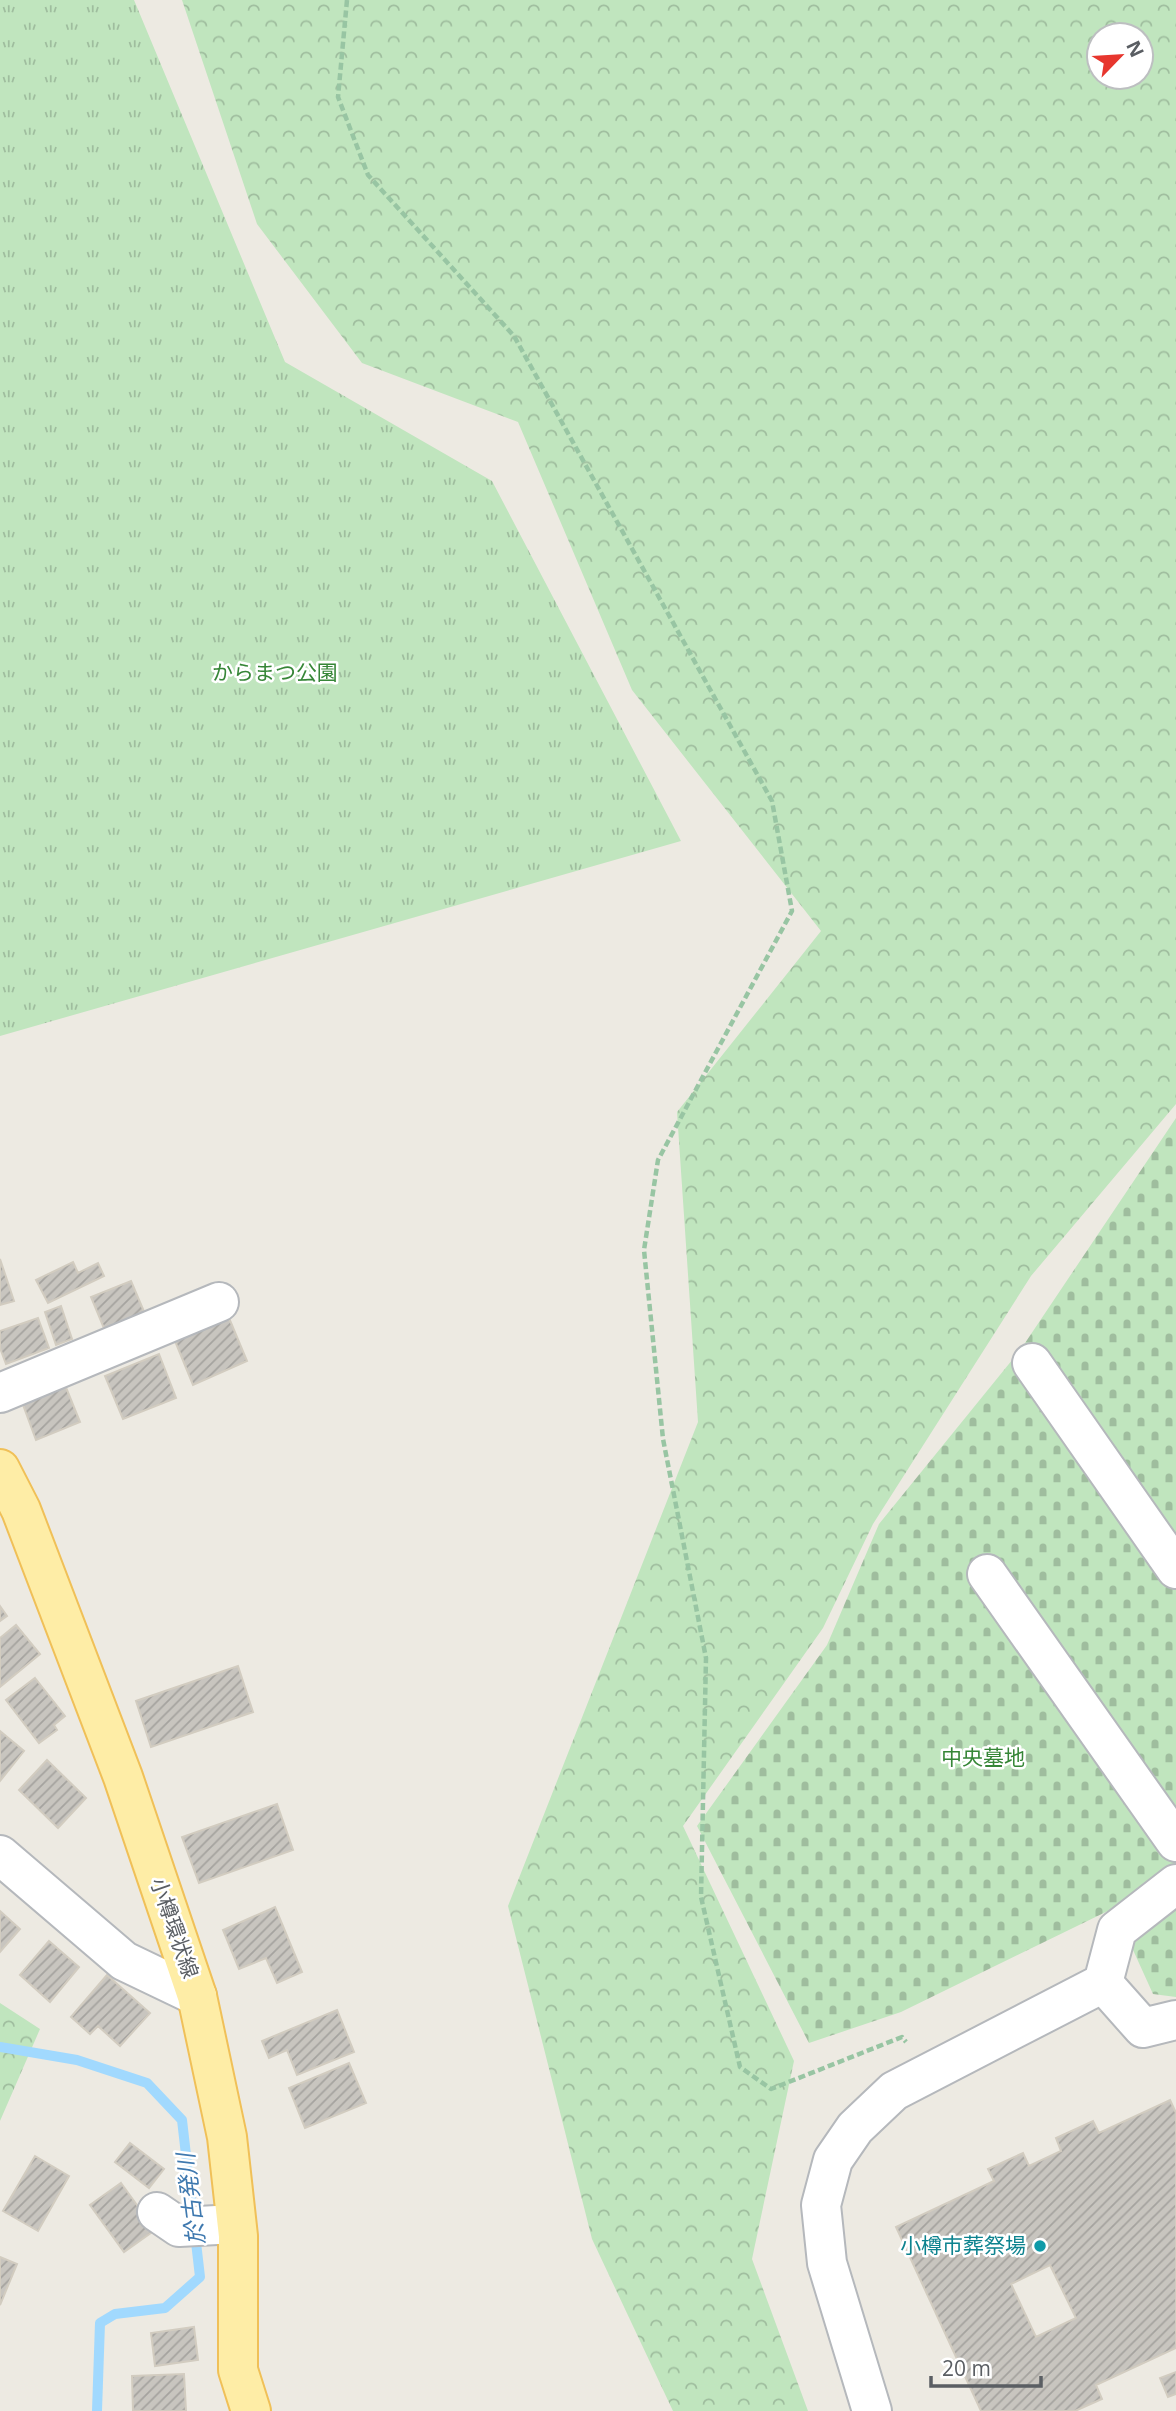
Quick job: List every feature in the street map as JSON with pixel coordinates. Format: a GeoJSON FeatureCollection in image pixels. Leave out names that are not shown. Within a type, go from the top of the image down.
{"type":"FeatureCollection","features":[{"type":"Feature","properties":{"kind":"main road","name":"小樽環状線"},"geometry":{"type":"LineString","coordinates":[[0,1469],[21,1510],[123,1777],[197,1996],[227,2137],[194,2222],[251,2411]]}},
{"type":"Feature","properties":{"kind":"street"},"geometry":{"type":"LineString","coordinates":[[0,1393],[219,1302]]}},
{"type":"Feature","properties":{"kind":"street"},"geometry":{"type":"LineString","coordinates":[[1032,1363],[1176,1569]]}},
{"type":"Feature","properties":{"kind":"street"},"geometry":{"type":"LineString","coordinates":[[986,1574],[1176,1842]]}},
{"type":"Feature","properties":{"kind":"street"},"geometry":{"type":"LineString","coordinates":[[0,1855],[124,1961],[197,1996]]}},
{"type":"Feature","properties":{"kind":"street"},"geometry":{"type":"LineString","coordinates":[[872,2411],[827,2263],[821,2205],[833,2160],[855,2127],[894,2091],[1103,1983],[1117,1930],[1176,1884]]}},
{"type":"Feature","properties":{"kind":"street"},"geometry":{"type":"LineString","coordinates":[[1103,1983],[1143,2028],[1176,2020]]}},
{"type":"Feature","properties":{"kind":"path"},"geometry":{"type":"LineString","coordinates":[[347,0],[338,97],[368,175],[513,336],[772,801],[792,911],[658,1160],[644,1250],[663,1439],[706,1658],[701,1897],[740,2067],[771,2089],[902,2037],[930,2073]]}},
{"type":"Feature","properties":{"kind":"green space","name":"からまつ公園"},"geometry":{"type":"Polygon","coordinates":[[[0,0],[134,0],[285,362],[492,481],[681,841],[0,1036],[0,0]]]}},
{"type":"Feature","properties":{"kind":"green space"},"geometry":{"type":"Polygon","coordinates":[[[182,0],[1176,0],[1176,1104],[1031,1276],[873,1524],[823,1628],[683,1826],[794,2061],[752,2259],[808,2411],[673,2411],[592,2239],[508,1906],[698,1422],[677,1112],[821,931],[632,690],[518,422],[362,363],[257,224],[182,0]]]}},
{"type":"Feature","properties":{"kind":"green space","name":"中央墓地"},"geometry":{"type":"Polygon","coordinates":[[[1176,1118],[1176,1997],[1153,1994],[1114,1908],[901,2012],[809,2043],[697,1826],[827,1645],[879,1524],[1021,1349],[1176,1118]]]}},
{"type":"Feature","properties":{"kind":"green space"},"geometry":{"type":"Polygon","coordinates":[[[0,2003],[40,2029],[0,2121],[0,2003]]]}},
{"type":"Feature","properties":{"kind":"building"},"geometry":{"type":"Polygon","coordinates":[[[0,1259],[14,1301],[0,1305],[0,1259]]]}},
{"type":"Feature","properties":{"kind":"building"},"geometry":{"type":"Polygon","coordinates":[[[73,1262],[78,1273],[98,1263],[104,1276],[48,1303],[36,1280],[73,1262]]]}},
{"type":"Feature","properties":{"kind":"building"},"geometry":{"type":"Polygon","coordinates":[[[131,1281],[148,1321],[108,1338],[91,1297],[131,1281]]]}},
{"type":"Feature","properties":{"kind":"building"},"geometry":{"type":"Polygon","coordinates":[[[61,1306],[72,1339],[56,1345],[45,1312],[61,1306]]]}},
{"type":"Feature","properties":{"kind":"building"},"geometry":{"type":"Polygon","coordinates":[[[38,1318],[49,1348],[6,1364],[0,1348],[0,1331],[38,1318]]]}},
{"type":"Feature","properties":{"kind":"building"},"geometry":{"type":"Polygon","coordinates":[[[229,1318],[247,1361],[193,1385],[175,1341],[229,1318]]]}},
{"type":"Feature","properties":{"kind":"building"},"geometry":{"type":"Polygon","coordinates":[[[159,1354],[176,1398],[123,1419],[105,1376],[159,1354]]]}},
{"type":"Feature","properties":{"kind":"building"},"geometry":{"type":"Polygon","coordinates":[[[65,1385],[80,1422],[36,1440],[22,1402],[65,1385]]]}},
{"type":"Feature","properties":{"kind":"building"},"geometry":{"type":"Polygon","coordinates":[[[0,1606],[7,1616],[0,1621],[0,1606]]]}},
{"type":"Feature","properties":{"kind":"building"},"geometry":{"type":"Polygon","coordinates":[[[16,1625],[40,1654],[0,1687],[0,1638],[16,1625]]]}},
{"type":"Feature","properties":{"kind":"building"},"geometry":{"type":"Polygon","coordinates":[[[238,1666],[253,1712],[151,1747],[136,1701],[238,1666]]]}},
{"type":"Feature","properties":{"kind":"building"},"geometry":{"type":"Polygon","coordinates":[[[35,1678],[65,1716],[54,1725],[57,1730],[39,1743],[6,1700],[35,1678]]]}},
{"type":"Feature","properties":{"kind":"building"},"geometry":{"type":"Polygon","coordinates":[[[0,1731],[24,1751],[0,1781],[0,1731]]]}},
{"type":"Feature","properties":{"kind":"building"},"geometry":{"type":"Polygon","coordinates":[[[47,1760],[86,1798],[58,1828],[19,1790],[47,1760]]]}},
{"type":"Feature","properties":{"kind":"building"},"geometry":{"type":"Polygon","coordinates":[[[277,1804],[293,1850],[199,1883],[182,1837],[277,1804]]]}},
{"type":"Feature","properties":{"kind":"building"},"geometry":{"type":"Polygon","coordinates":[[[275,1907],[302,1972],[277,1983],[266,1958],[239,1969],[223,1930],[275,1907]]]}},
{"type":"Feature","properties":{"kind":"building"},"geometry":{"type":"Polygon","coordinates":[[[0,1911],[20,1929],[0,1952],[0,1911]]]}},
{"type":"Feature","properties":{"kind":"building"},"geometry":{"type":"Polygon","coordinates":[[[49,1941],[79,1967],[50,2002],[20,1975],[49,1941]]]}},
{"type":"Feature","properties":{"kind":"building"},"geometry":{"type":"Polygon","coordinates":[[[107,1975],[150,2013],[120,2046],[98,2026],[90,2034],[71,2017],[107,1975]]]}},
{"type":"Feature","properties":{"kind":"building"},"geometry":{"type":"Polygon","coordinates":[[[337,2010],[354,2052],[297,2075],[287,2050],[269,2058],[262,2041],[337,2010]]]}},
{"type":"Feature","properties":{"kind":"building"},"geometry":{"type":"Polygon","coordinates":[[[349,2063],[366,2103],[305,2128],[289,2088],[349,2063]]]}},
{"type":"Feature","properties":{"kind":"building","name":"小樽市葬祭場"},"geometry":{"type":"Polygon","coordinates":[[[1170,2100],[1176,2113],[1176,2348],[1096,2385],[1102,2399],[1075,2411],[981,2411],[896,2227],[994,2181],[988,2169],[1023,2153],[1029,2166],[1061,2151],[1056,2138],[1093,2121],[1099,2133],[1170,2100]],[[1050,2265],[1011,2284],[1036,2337],[1076,2318],[1050,2265]]]}},
{"type":"Feature","properties":{"kind":"building"},"geometry":{"type":"Polygon","coordinates":[[[130,2143],[164,2169],[149,2188],[115,2162],[130,2143]]]}},
{"type":"Feature","properties":{"kind":"building"},"geometry":{"type":"Polygon","coordinates":[[[35,2156],[69,2176],[38,2231],[3,2211],[35,2156]]]}},
{"type":"Feature","properties":{"kind":"building"},"geometry":{"type":"Polygon","coordinates":[[[121,2183],[155,2230],[124,2252],[90,2205],[121,2183]]]}},
{"type":"Feature","properties":{"kind":"building"},"geometry":{"type":"Polygon","coordinates":[[[0,2257],[17,2264],[0,2305],[0,2257]]]}},
{"type":"Feature","properties":{"kind":"building"},"geometry":{"type":"Polygon","coordinates":[[[194,2327],[198,2360],[155,2366],[151,2333],[194,2327]]]}},
{"type":"Feature","properties":{"kind":"building"},"geometry":{"type":"Polygon","coordinates":[[[1176,2372],[1176,2394],[1168,2397],[1160,2378],[1176,2372]]]}},
{"type":"Feature","properties":{"kind":"building"},"geometry":{"type":"Polygon","coordinates":[[[184,2374],[186,2411],[133,2411],[132,2376],[184,2374]]]}},
{"type":"Feature","properties":{"kind":"waterway","name":"於古発川"},"geometry":{"type":"LineString","coordinates":[[0,2047],[77,2060],[147,2083],[182,2120],[200,2277],[165,2308],[115,2314],[100,2323],[97,2411]]}},
{"type":"Feature","properties":{"kind":"place","name":"小樽市葬祭場"},"geometry":{"type":"Point","coordinates":[1040,2246]}}]}
